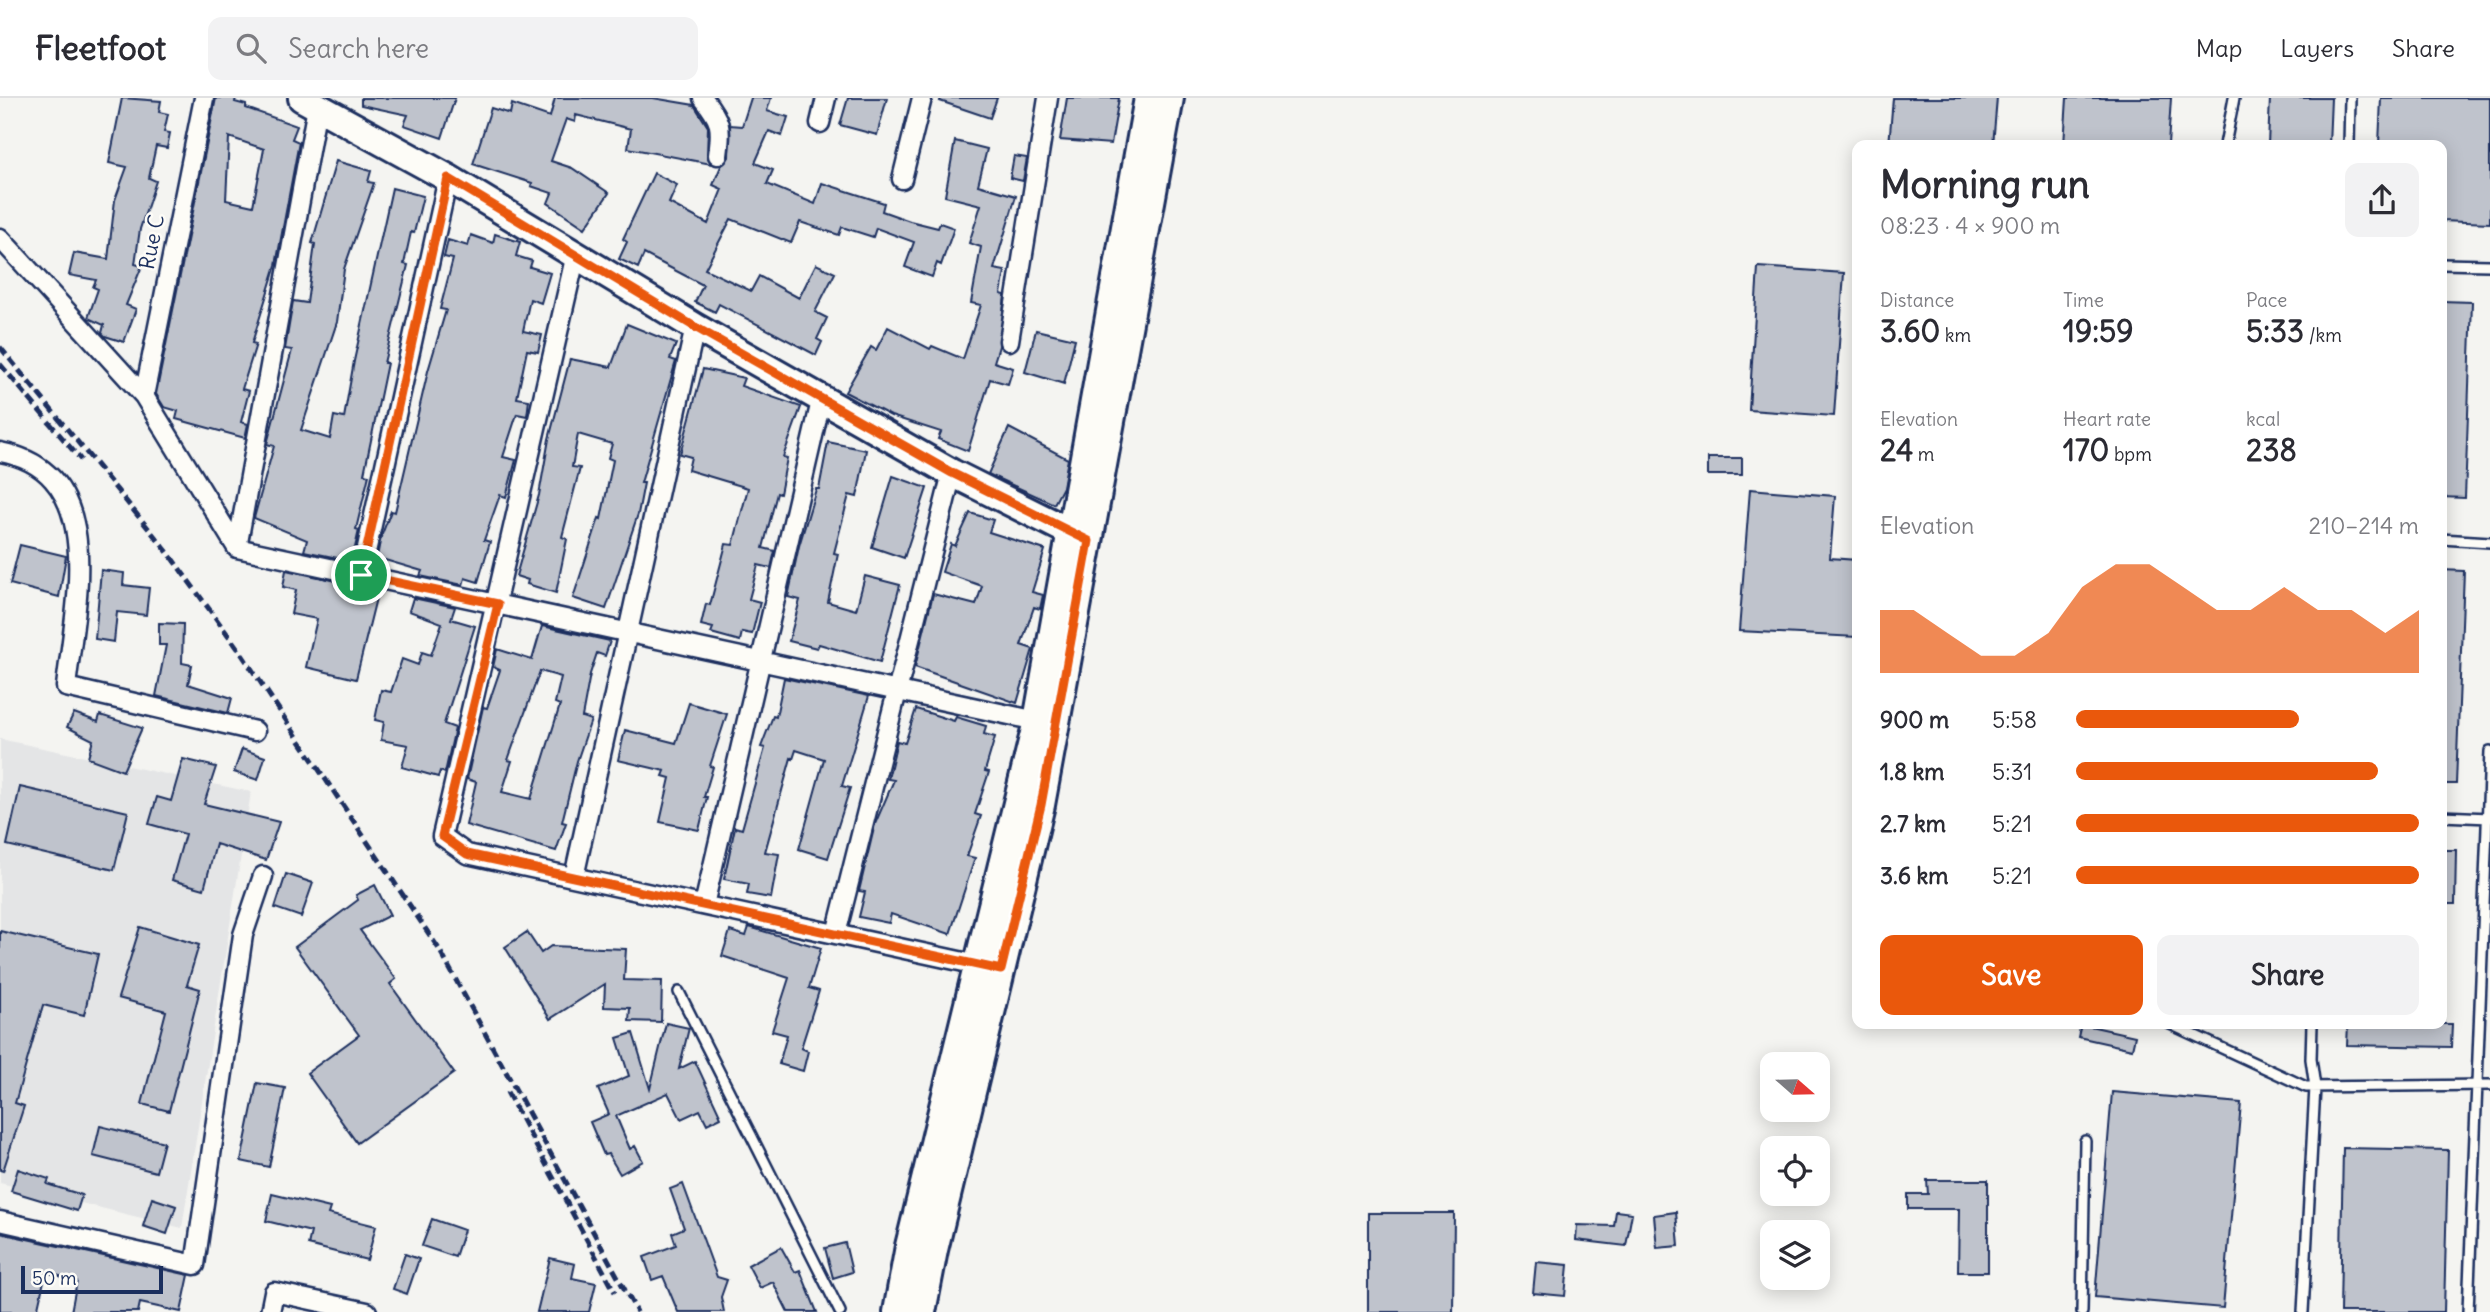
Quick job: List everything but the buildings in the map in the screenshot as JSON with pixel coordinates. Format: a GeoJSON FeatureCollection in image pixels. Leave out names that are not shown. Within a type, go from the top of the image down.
{"type":"FeatureCollection","features":[{"type":"Feature","properties":{"kind":"main road"},"geometry":{"type":"LineString","coordinates":[[897,1312],[989,968],[1041,805],[1079,537],[1148,98]]}},
{"type":"Feature","properties":{"kind":"main road"},"geometry":{"type":"LineString","coordinates":[[922,1312],[1037,721],[1079,537],[1170,98]]}},
{"type":"Feature","properties":{"kind":"main road"},"geometry":{"type":"LineString","coordinates":[[310,102],[448,178],[695,327],[952,473],[1079,537]]}},
{"type":"Feature","properties":{"kind":"street","name":"Rue C"},"geometry":{"type":"LineString","coordinates":[[144,396],[204,98]]}},
{"type":"Feature","properties":{"kind":"street"},"geometry":{"type":"LineString","coordinates":[[704,98],[719,118],[721,128],[718,155]]}},
{"type":"Feature","properties":{"kind":"street"},"geometry":{"type":"LineString","coordinates":[[820,123],[826,98]]}},
{"type":"Feature","properties":{"kind":"street"},"geometry":{"type":"LineString","coordinates":[[902,179],[922,98]]}},
{"type":"Feature","properties":{"kind":"street"},"geometry":{"type":"LineString","coordinates":[[1009,341],[1048,98]]}},
{"type":"Feature","properties":{"kind":"street"},"geometry":{"type":"LineString","coordinates":[[237,548],[310,102]]}},
{"type":"Feature","properties":{"kind":"street"},"geometry":{"type":"LineString","coordinates":[[361,575],[448,178]]}},
{"type":"Feature","properties":{"kind":"street"},"geometry":{"type":"LineString","coordinates":[[0,238],[144,396],[237,548],[1037,721]]}},
{"type":"Feature","properties":{"kind":"street"},"geometry":{"type":"LineString","coordinates":[[576,254],[498,604],[442,836],[467,854],[989,968]]}},
{"type":"Feature","properties":{"kind":"street"},"geometry":{"type":"LineString","coordinates":[[574,877],[695,327]]}},
{"type":"Feature","properties":{"kind":"street"},"geometry":{"type":"LineString","coordinates":[[704,905],[758,661],[822,397]]}},
{"type":"Feature","properties":{"kind":"street"},"geometry":{"type":"LineString","coordinates":[[0,452],[16,455],[53,479],[74,515],[80,547],[66,687],[255,732]]}},
{"type":"Feature","properties":{"kind":"street"},"geometry":{"type":"LineString","coordinates":[[836,934],[952,473]]}},
{"type":"Feature","properties":{"kind":"street"},"geometry":{"type":"LineString","coordinates":[[0,1222],[195,1265],[243,935],[263,876]]}},
{"type":"Feature","properties":{"kind":"street"},"geometry":{"type":"LineString","coordinates":[[270,1312],[274,1292],[367,1312]]}},
{"type":"Feature","properties":{"kind":"lane"},"geometry":{"type":"LineString","coordinates":[[2226,140],[2234,98]]}},
{"type":"Feature","properties":{"kind":"lane"},"geometry":{"type":"LineString","coordinates":[[2349,140],[2350,98]]}},
{"type":"Feature","properties":{"kind":"lane"},"geometry":{"type":"LineString","coordinates":[[2447,264],[2490,265]]}},
{"type":"Feature","properties":{"kind":"lane"},"geometry":{"type":"LineString","coordinates":[[2447,539],[2490,542]]}},
{"type":"Feature","properties":{"kind":"lane"},"geometry":{"type":"LineString","coordinates":[[2468,1312],[2490,751]]}},
{"type":"Feature","properties":{"kind":"lane"},"geometry":{"type":"LineString","coordinates":[[2447,817],[2489,818]]}},
{"type":"Feature","properties":{"kind":"lane"},"geometry":{"type":"LineString","coordinates":[[679,992],[840,1312]]}},
{"type":"Feature","properties":{"kind":"lane"},"geometry":{"type":"LineString","coordinates":[[2182,1029],[2306,1087],[2490,1085]]}},
{"type":"Feature","properties":{"kind":"lane"},"geometry":{"type":"LineString","coordinates":[[2303,1312],[2315,1087],[2311,1059],[2312,1029]]}},
{"type":"Feature","properties":{"kind":"lane"},"geometry":{"type":"LineString","coordinates":[[2082,1312],[2085,1141]]}},
{"type":"Feature","properties":{"kind":"shaded area"},"geometry":{"type":"Polygon","coordinates":[[[0,739],[251,792],[182,1228],[0,1183],[0,739]]]}},
{"type":"Feature","properties":{"kind":"railway"},"geometry":{"type":"LineString","coordinates":[[0,347],[166,550],[239,650],[439,949],[637,1312]]}},
{"type":"Feature","properties":{"kind":"railway"},"geometry":{"type":"LineString","coordinates":[[0,364],[81,460]]}},
{"type":"Feature","properties":{"kind":"railway"},"geometry":{"type":"LineString","coordinates":[[507,1092],[615,1292]]}},
{"type":"Feature","properties":{"kind":"route"},"geometry":{"type":"LineString","coordinates":[[448,178],[695,327],[952,473],[1089,541],[1041,805],[1001,970],[467,854],[442,836],[498,604],[361,575],[448,178]]}}]}
